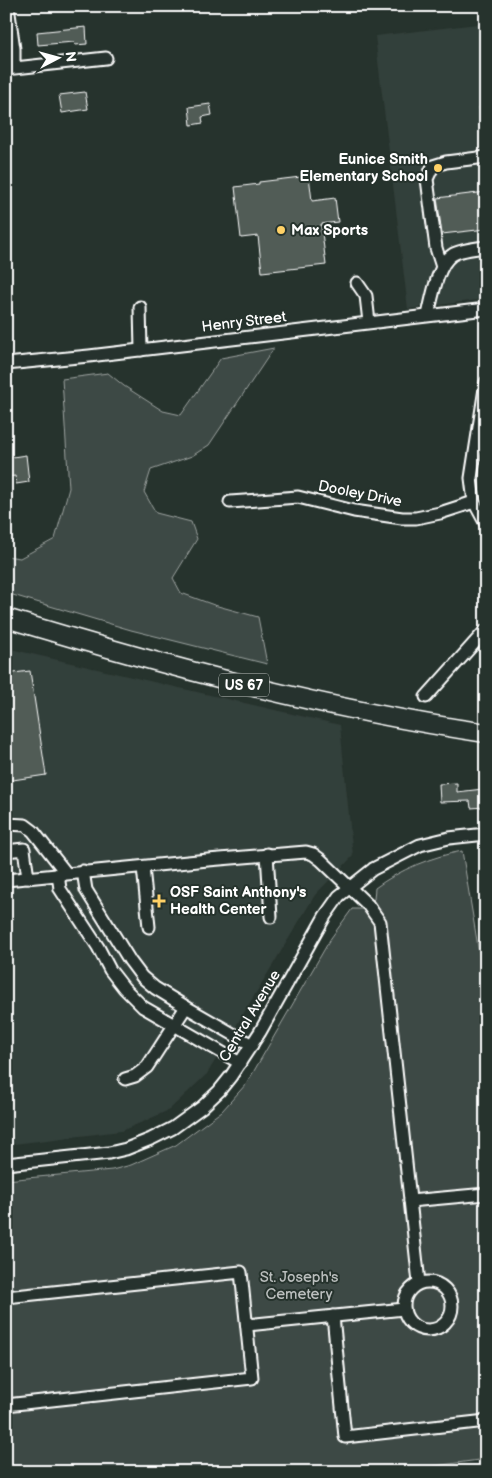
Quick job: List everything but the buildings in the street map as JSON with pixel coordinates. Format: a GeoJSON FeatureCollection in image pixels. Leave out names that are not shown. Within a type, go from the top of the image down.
{"type":"FeatureCollection","features":[{"type":"Feature","properties":{"kind":"highway","name":"US 67"},"geometry":{"type":"LineString","coordinates":[[6,618],[236,683],[367,713],[486,733]]}},
{"type":"Feature","properties":{"kind":"street"},"geometry":{"type":"LineString","coordinates":[[8,6],[14,49],[10,68],[106,58]]}},
{"type":"Feature","properties":{"kind":"street"},"geometry":{"type":"LineString","coordinates":[[442,267],[436,248],[427,179],[433,166],[446,162],[486,157]]}},
{"type":"Feature","properties":{"kind":"street"},"geometry":{"type":"LineString","coordinates":[[428,315],[436,280],[442,267],[452,254],[486,247]]}},
{"type":"Feature","properties":{"kind":"street"},"geometry":{"type":"LineString","coordinates":[[357,283],[366,296],[369,322]]}},
{"type":"Feature","properties":{"kind":"street"},"geometry":{"type":"LineString","coordinates":[[140,307],[141,350]]}},
{"type":"Feature","properties":{"kind":"street","name":"Henry Street"},"geometry":{"type":"LineString","coordinates":[[6,364],[141,350],[428,315],[485,312]]}},
{"type":"Feature","properties":{"kind":"street"},"geometry":{"type":"LineString","coordinates":[[486,382],[471,478],[474,502],[486,524]]}},
{"type":"Feature","properties":{"kind":"street","name":"Dooley Drive"},"geometry":{"type":"LineString","coordinates":[[230,502],[298,497],[354,511],[402,518],[416,518],[440,513],[474,502]]}},
{"type":"Feature","properties":{"kind":"street"},"geometry":{"type":"LineString","coordinates":[[426,696],[486,630]]}},
{"type":"Feature","properties":{"kind":"street"},"geometry":{"type":"LineString","coordinates":[[6,824],[25,825],[33,831],[62,874],[60,889],[98,947],[110,970],[124,988],[143,1007],[240,1063]]}},
{"type":"Feature","properties":{"kind":"street","name":"Central Avenue"},"geometry":{"type":"LineString","coordinates":[[6,1164],[109,1153],[126,1149],[173,1128],[202,1107],[219,1091],[240,1063],[325,916],[339,896],[373,870],[420,845],[449,838],[486,834]]}},
{"type":"Feature","properties":{"kind":"street"},"geometry":{"type":"LineString","coordinates":[[6,851],[24,849],[28,878]]}},
{"type":"Feature","properties":{"kind":"street"},"geometry":{"type":"LineString","coordinates":[[6,880],[83,871],[306,852],[313,854],[350,887],[368,905],[380,922],[419,1283]]}},
{"type":"Feature","properties":{"kind":"street"},"geometry":{"type":"LineString","coordinates":[[267,854],[271,917]]}},
{"type":"Feature","properties":{"kind":"street"},"geometry":{"type":"LineString","coordinates":[[143,867],[149,927]]}},
{"type":"Feature","properties":{"kind":"street"},"geometry":{"type":"LineString","coordinates":[[83,871],[86,890],[142,977],[155,988],[186,1008],[252,1045]]}},
{"type":"Feature","properties":{"kind":"street"},"geometry":{"type":"LineString","coordinates":[[125,1079],[135,1076],[147,1067],[186,1008]]}},
{"type":"Feature","properties":{"kind":"street"},"geometry":{"type":"LineString","coordinates":[[410,1202],[486,1194]]}},
{"type":"Feature","properties":{"kind":"street"},"geometry":{"type":"LineString","coordinates":[[6,1297],[241,1272],[252,1378],[6,1405]]}},
{"type":"Feature","properties":{"kind":"street"},"geometry":{"type":"LineString","coordinates":[[427,1281],[435,1282],[442,1286],[448,1291],[451,1298],[451,1314],[447,1322],[433,1330],[418,1328],[411,1323],[406,1317],[404,1309],[407,1293],[412,1287],[427,1281]]}},
{"type":"Feature","properties":{"kind":"street"},"geometry":{"type":"LineString","coordinates":[[247,1326],[404,1309]]}},
{"type":"Feature","properties":{"kind":"street"},"geometry":{"type":"LineString","coordinates":[[333,1316],[345,1437],[486,1421]]}},
{"type":"Feature","properties":{"kind":"shaded area","name":"Eunice Smith Elementary School"},"geometry":{"type":"Polygon","coordinates":[[[486,23],[486,299],[408,309],[375,36],[486,23]]]}},
{"type":"Feature","properties":{"kind":"shaded area","name":"OSF Saint Anthony's Health Center"},"geometry":{"type":"Polygon","coordinates":[[[6,648],[340,725],[353,856],[315,895],[207,1074],[169,1110],[121,1131],[6,1145],[6,648]]]}},
{"type":"Feature","properties":{"kind":"green space"},"geometry":{"type":"Polygon","coordinates":[[[486,102],[486,137],[482,134],[479,107],[486,102]]]}},
{"type":"Feature","properties":{"kind":"green space"},"geometry":{"type":"Polygon","coordinates":[[[274,348],[209,445],[192,456],[151,470],[144,492],[156,513],[191,522],[197,539],[173,578],[181,593],[214,605],[258,617],[267,664],[131,630],[6,593],[6,556],[20,558],[55,539],[69,488],[62,379],[108,373],[124,386],[163,411],[181,415],[221,358],[274,348]]]}},
{"type":"Feature","properties":{"kind":"green space","name":"St. Joseph's Cemetery"},"geometry":{"type":"Polygon","coordinates":[[[462,851],[481,965],[486,964],[486,1459],[391,1472],[6,1472],[6,1180],[112,1170],[131,1165],[176,1145],[222,1111],[247,1083],[331,938],[352,909],[364,909],[374,899],[375,888],[395,875],[428,860],[462,851]]]}},
{"type":"Feature","properties":{"kind":"place","name":"Eunice Smith Elementary School"},"geometry":{"type":"Point","coordinates":[438,168]}},
{"type":"Feature","properties":{"kind":"place","name":"Max Sports"},"geometry":{"type":"Point","coordinates":[281,230]}},
{"type":"Feature","properties":{"kind":"place","name":"OSF Saint Anthony's Health Center"},"geometry":{"type":"Point","coordinates":[159,901]}}]}
